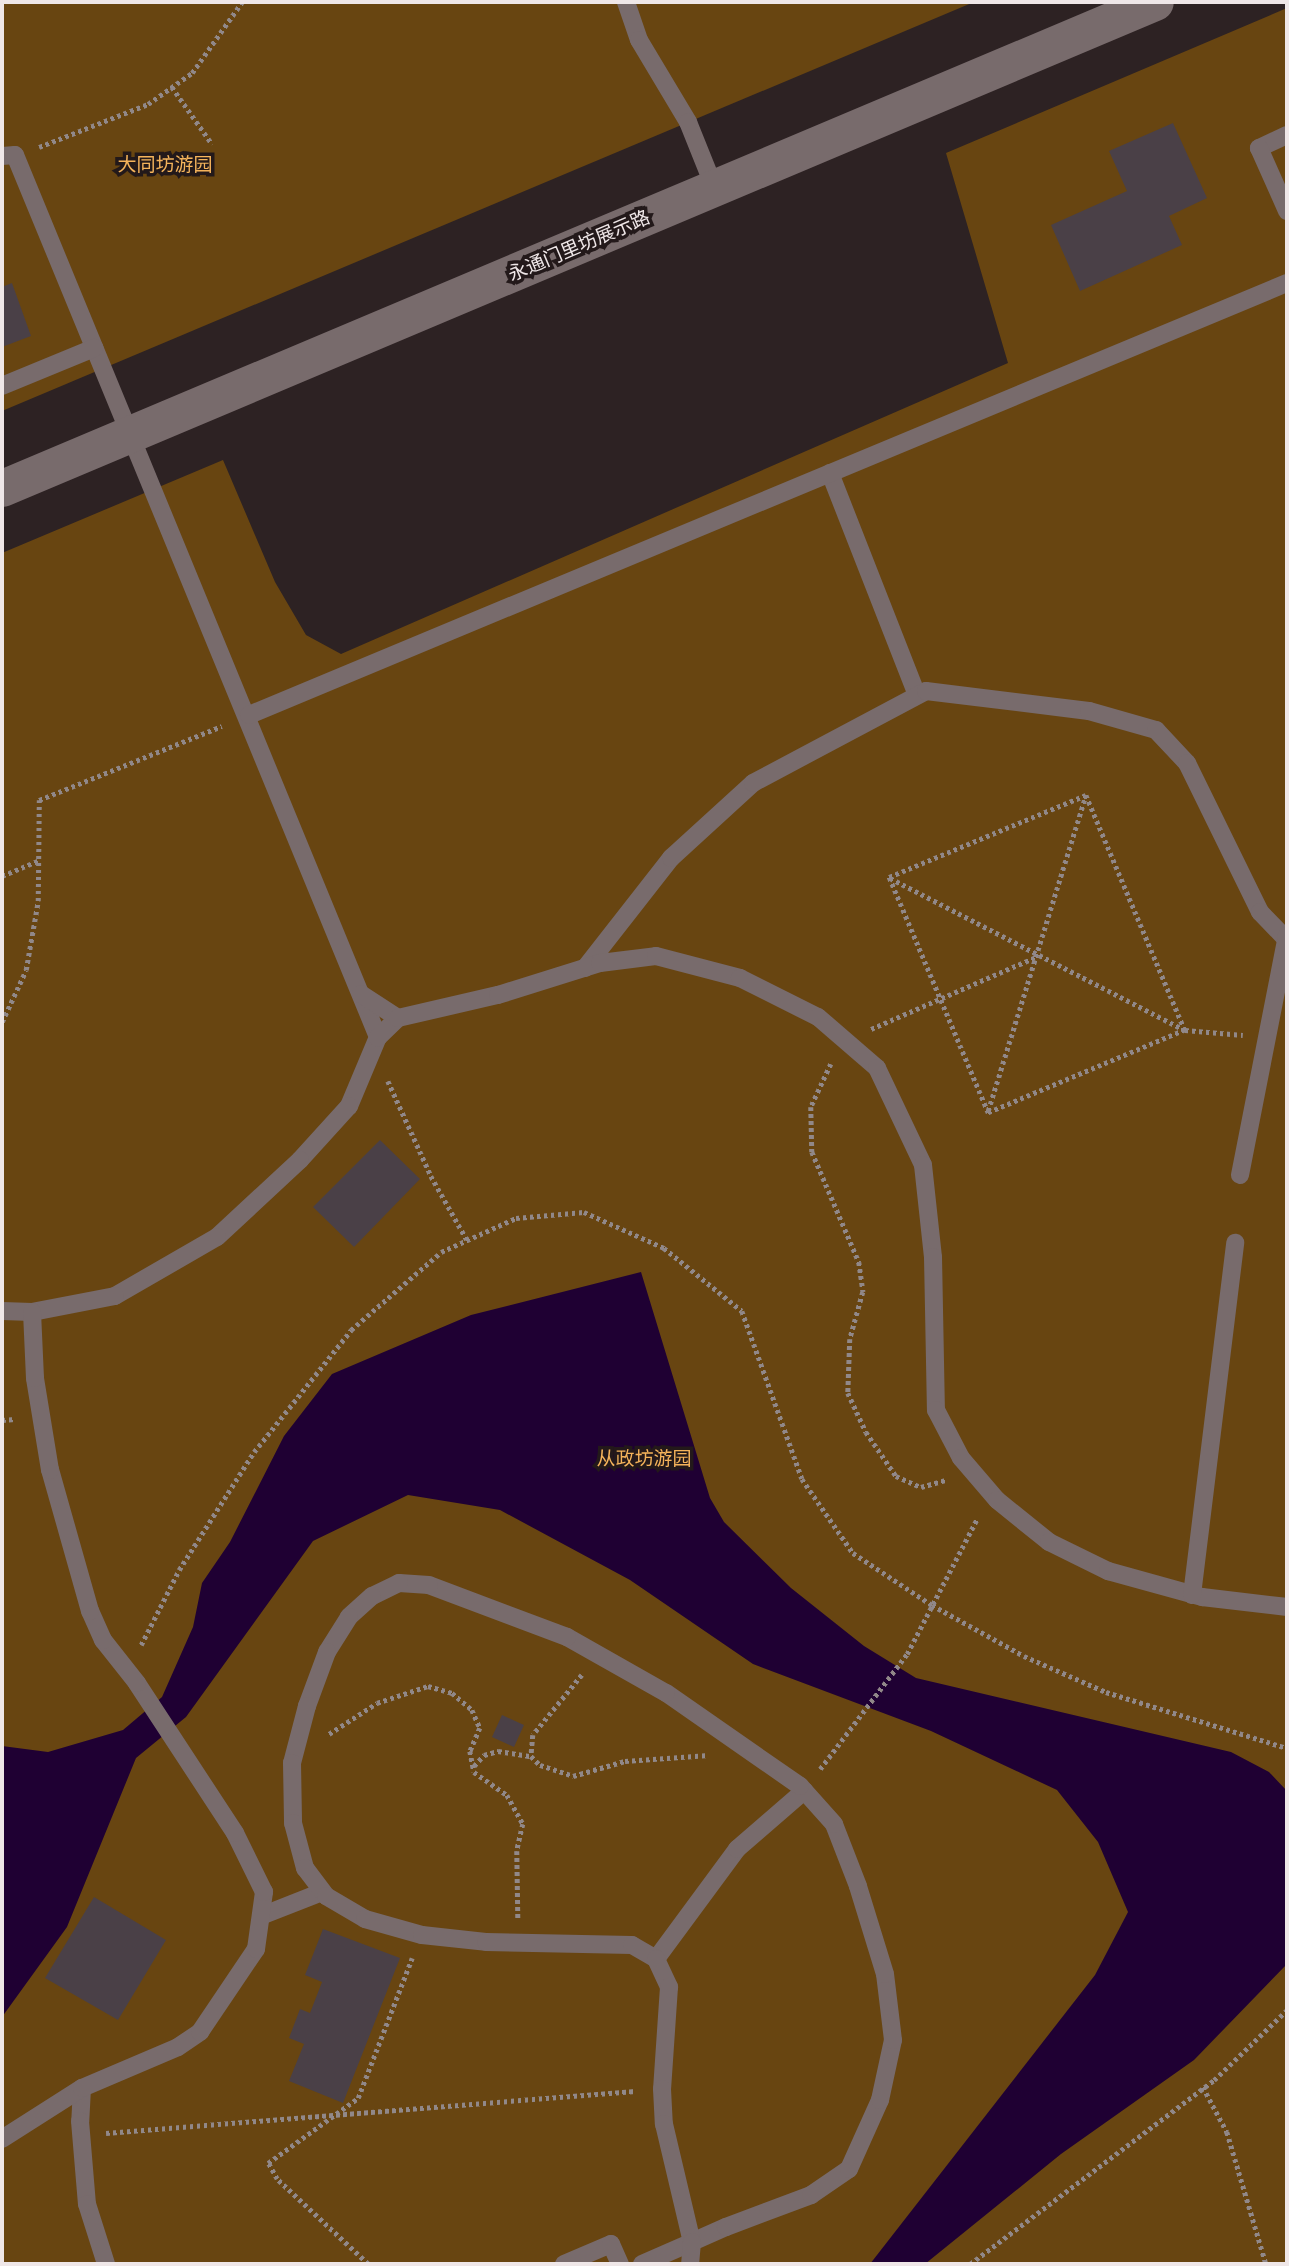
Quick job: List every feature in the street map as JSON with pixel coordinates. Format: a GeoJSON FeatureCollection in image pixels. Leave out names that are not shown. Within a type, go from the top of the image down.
{"type":"FeatureCollection","features":[{"type":"Feature","properties":{"kind":"street","name":"永通门里坊展示路"},"geometry":{"type":"LineString","coordinates":[[2,488],[1155,2]]}},
{"type":"Feature","properties":{"kind":"lane"},"geometry":{"type":"LineString","coordinates":[[626,2],[639,40],[688,122],[715,189]]}},
{"type":"Feature","properties":{"kind":"lane"},"geometry":{"type":"LineString","coordinates":[[1287,135],[1259,148],[1287,211]]}},
{"type":"Feature","properties":{"kind":"lane"},"geometry":{"type":"LineString","coordinates":[[8,155],[94,348],[249,715],[361,994],[376,1043]]}},
{"type":"Feature","properties":{"kind":"lane"},"geometry":{"type":"LineString","coordinates":[[249,715],[1287,283]]}},
{"type":"Feature","properties":{"kind":"lane"},"geometry":{"type":"LineString","coordinates":[[2,386],[94,348]]}},
{"type":"Feature","properties":{"kind":"lane"},"geometry":{"type":"LineString","coordinates":[[830,473],[917,695]]}},
{"type":"Feature","properties":{"kind":"lane"},"geometry":{"type":"LineString","coordinates":[[585,968],[671,858],[753,783],[926,691],[1089,710],[1156,730],[1187,763],[1260,912],[1286,936],[1240,1175]]}},
{"type":"Feature","properties":{"kind":"lane"},"geometry":{"type":"LineString","coordinates":[[2,1311],[32,1312],[115,1297],[217,1237],[300,1160],[348,1106],[376,1043],[398,1018],[498,995],[585,968],[656,956],[740,978],[818,1017],[877,1068],[923,1165],[933,1257],[936,1410],[961,1458],[991,1493],[1049,1542],[1108,1571],[1192,1595],[1287,1607]]}},
{"type":"Feature","properties":{"kind":"lane"},"geometry":{"type":"LineString","coordinates":[[361,994],[398,1018]]}},
{"type":"Feature","properties":{"kind":"lane"},"geometry":{"type":"LineString","coordinates":[[1192,1595],[1235,1243]]}},
{"type":"Feature","properties":{"kind":"lane"},"geometry":{"type":"LineString","coordinates":[[2,2139],[82,2088],[178,2047],[200,2032],[256,1949],[264,1892],[235,1833],[133,1677],[103,1640],[90,1611],[50,1470],[36,1377],[32,1312]]}},
{"type":"Feature","properties":{"kind":"lane"},"geometry":{"type":"LineString","coordinates":[[642,2264],[692,2242],[811,2195],[849,2169],[880,2100],[893,2040],[885,1974],[834,1824],[804,1791],[742,1744],[597,1654],[483,1603],[429,1585],[399,1583],[372,1596],[357,1610],[327,1651],[292,1763],[293,1823],[304,1868],[322,1892],[365,1919],[422,1935],[518,1942],[632,1945],[656,1959],[670,1987],[662,2089],[672,2172],[692,2242],[690,2264]]}},
{"type":"Feature","properties":{"kind":"lane"},"geometry":{"type":"LineString","coordinates":[[656,1959],[737,1849],[804,1791]]}},
{"type":"Feature","properties":{"kind":"lane"},"geometry":{"type":"LineString","coordinates":[[261,1916],[322,1892]]}},
{"type":"Feature","properties":{"kind":"lane"},"geometry":{"type":"LineString","coordinates":[[82,2088],[81,2135],[87,2204],[106,2264]]}},
{"type":"Feature","properties":{"kind":"lane"},"geometry":{"type":"LineString","coordinates":[[564,2264],[611,2244],[620,2264]]}},
{"type":"Feature","properties":{"kind":"path"},"geometry":{"type":"LineString","coordinates":[[8,155],[87,131],[148,104],[192,73],[242,2]]}},
{"type":"Feature","properties":{"kind":"path"},"geometry":{"type":"LineString","coordinates":[[172,87],[212,144]]}},
{"type":"Feature","properties":{"kind":"path"},"geometry":{"type":"LineString","coordinates":[[2,1022],[26,970],[38,901],[39,800],[249,715]]}},
{"type":"Feature","properties":{"kind":"path"},"geometry":{"type":"LineString","coordinates":[[889,877],[1086,795]]}},
{"type":"Feature","properties":{"kind":"path"},"geometry":{"type":"LineString","coordinates":[[988,1113],[1086,795]]}},
{"type":"Feature","properties":{"kind":"path"},"geometry":{"type":"LineString","coordinates":[[1086,795],[1185,1030]]}},
{"type":"Feature","properties":{"kind":"path"},"geometry":{"type":"LineString","coordinates":[[2,876],[38,861]]}},
{"type":"Feature","properties":{"kind":"path"},"geometry":{"type":"LineString","coordinates":[[889,877],[1036,957],[1185,1030],[1265,1037]]}},
{"type":"Feature","properties":{"kind":"path"},"geometry":{"type":"LineString","coordinates":[[889,877],[988,1113]]}},
{"type":"Feature","properties":{"kind":"path"},"geometry":{"type":"LineString","coordinates":[[974,1473],[920,1487],[896,1476],[866,1432],[848,1393],[850,1339],[862,1282],[859,1262],[812,1152],[811,1118],[825,1071],[847,1042],[1036,957]]}},
{"type":"Feature","properties":{"kind":"path"},"geometry":{"type":"LineString","coordinates":[[988,1113],[1185,1030]]}},
{"type":"Feature","properties":{"kind":"path"},"geometry":{"type":"LineString","coordinates":[[376,1043],[431,1176],[467,1240]]}},
{"type":"Feature","properties":{"kind":"path"},"geometry":{"type":"LineString","coordinates":[[133,1677],[179,1570],[254,1452],[351,1330],[441,1252],[516,1218],[584,1212],[664,1248],[742,1311],[802,1479],[853,1553],[932,1605],[1024,1656],[1106,1692],[1287,1748]]}},
{"type":"Feature","properties":{"kind":"path"},"geometry":{"type":"LineString","coordinates":[[804,1791],[907,1654],[991,1493]]}},
{"type":"Feature","properties":{"kind":"path"},"geometry":{"type":"LineString","coordinates":[[531,1756],[533,1735],[597,1654]]}},
{"type":"Feature","properties":{"kind":"path"},"geometry":{"type":"LineString","coordinates":[[292,1763],[377,1703],[428,1686],[452,1693],[472,1710],[480,1728],[470,1751],[473,1766],[486,1783],[507,1795],[523,1824],[517,1851],[518,1942]]}},
{"type":"Feature","properties":{"kind":"path"},"geometry":{"type":"LineString","coordinates":[[473,1766],[484,1755],[498,1751],[531,1756],[550,1771],[573,1776],[625,1761],[704,1757],[742,1744]]}},
{"type":"Feature","properties":{"kind":"path"},"geometry":{"type":"LineString","coordinates":[[368,2264],[277,2179],[268,2163],[358,2098],[422,1935]]}},
{"type":"Feature","properties":{"kind":"path"},"geometry":{"type":"LineString","coordinates":[[970,2264],[1203,2087],[1287,2010]]}},
{"type":"Feature","properties":{"kind":"path"},"geometry":{"type":"LineString","coordinates":[[1203,2087],[1227,2132],[1266,2264]]}},
{"type":"Feature","properties":{"kind":"path"},"geometry":{"type":"LineString","coordinates":[[81,2135],[662,2089]]}},
{"type":"Feature","properties":{"kind":"green space","name":"大同坊游园"},"geometry":{"type":"Polygon","coordinates":[[[2,2],[974,2],[2,411],[2,2]]]}},
{"type":"Feature","properties":{"kind":"green space","name":"从政坊游园"},"geometry":{"type":"Polygon","coordinates":[[[1287,8],[1287,2264],[2,2264],[2,553],[223,460],[275,582],[306,635],[341,654],[1008,363],[946,153],[1287,8]]]}},
{"type":"Feature","properties":{"kind":"shaded area"},"geometry":{"type":"Polygon","coordinates":[[[641,1272],[710,1498],[724,1522],[791,1588],[864,1646],[916,1678],[1231,1752],[1269,1772],[1287,1791],[1287,1964],[1194,2060],[1061,2154],[925,2264],[870,2264],[1095,1975],[1128,1912],[1098,1842],[1057,1790],[931,1731],[753,1664],[630,1580],[500,1510],[408,1495],[313,1541],[186,1717],[136,1758],[67,1927],[2,2017],[2,1746],[48,1752],[123,1730],[162,1697],[193,1627],[202,1583],[230,1542],[284,1436],[332,1374],[471,1315],[641,1272]]]}},
{"type":"Feature","properties":{"kind":"building"},"geometry":{"type":"Polygon","coordinates":[[[1173,123],[1207,198],[1169,216],[1182,245],[1080,291],[1051,225],[1127,191],[1109,151],[1173,123]]]}},
{"type":"Feature","properties":{"kind":"building"},"geometry":{"type":"Polygon","coordinates":[[[12,283],[31,336],[2,347],[2,287],[12,283]]]}},
{"type":"Feature","properties":{"kind":"building"},"geometry":{"type":"Polygon","coordinates":[[[380,1140],[420,1179],[354,1247],[313,1207],[380,1140]]]}},
{"type":"Feature","properties":{"kind":"building"},"geometry":{"type":"Polygon","coordinates":[[[502,1715],[524,1725],[514,1747],[492,1737],[502,1715]]]}},
{"type":"Feature","properties":{"kind":"building"},"geometry":{"type":"Polygon","coordinates":[[[94,1897],[166,1940],[118,2020],[45,1978],[94,1897]]]}},
{"type":"Feature","properties":{"kind":"building"},"geometry":{"type":"Polygon","coordinates":[[[323,1929],[400,1958],[343,2103],[289,2081],[304,2044],[289,2038],[300,2009],[310,2013],[322,1982],[305,1975],[323,1929]]]}}]}
